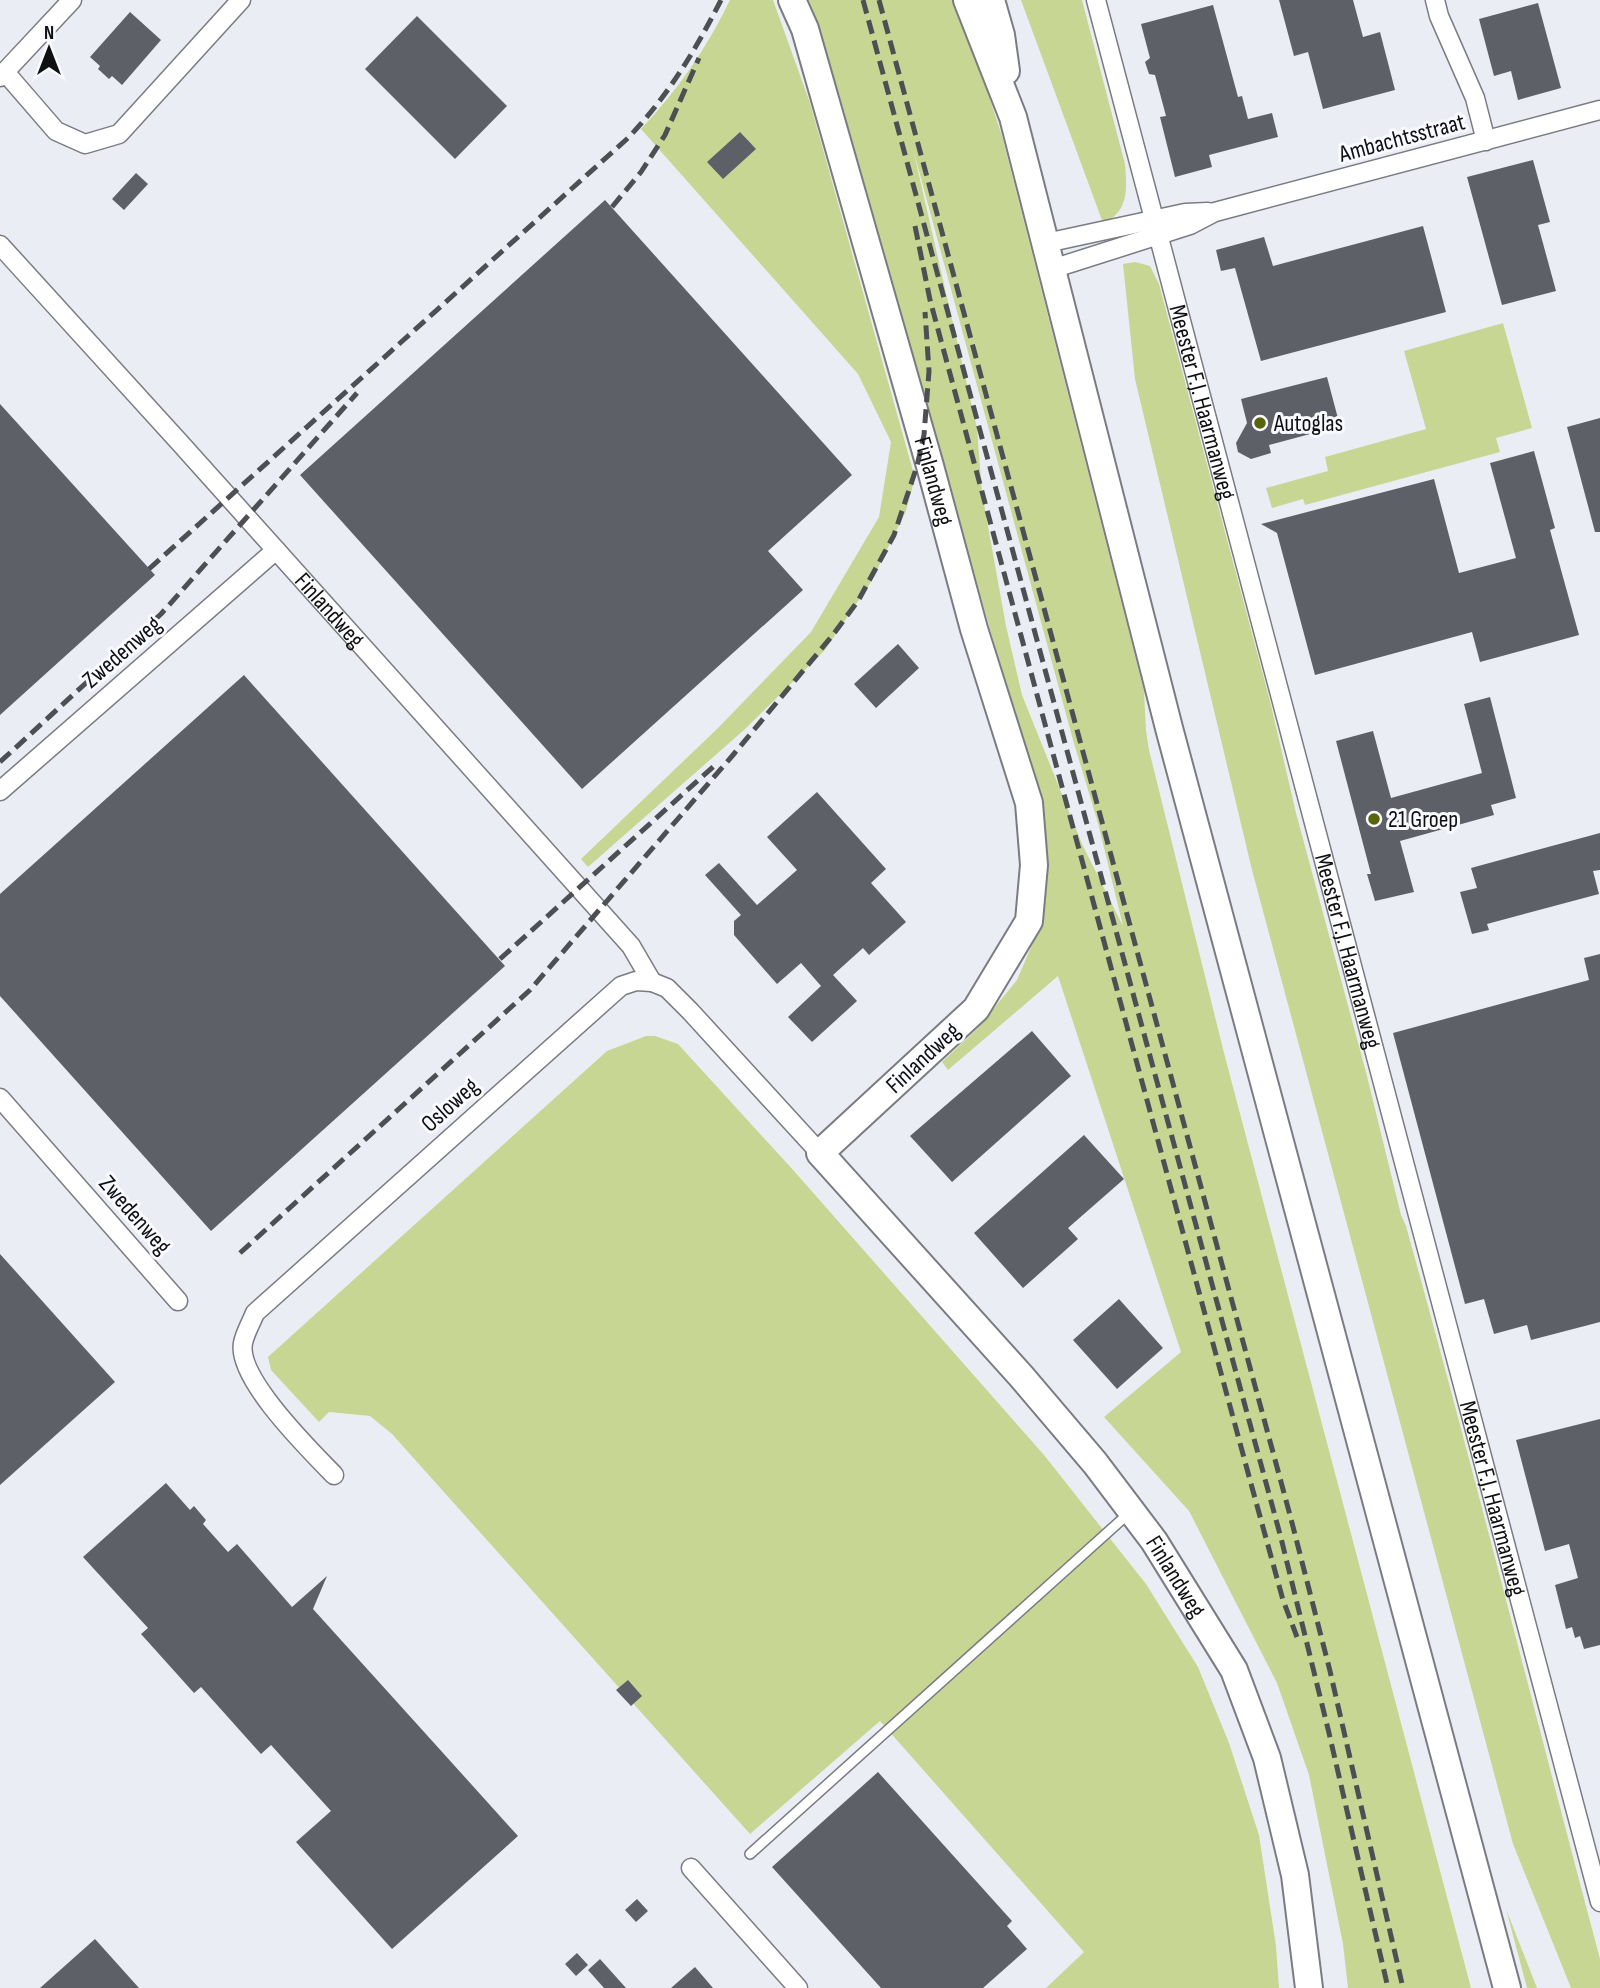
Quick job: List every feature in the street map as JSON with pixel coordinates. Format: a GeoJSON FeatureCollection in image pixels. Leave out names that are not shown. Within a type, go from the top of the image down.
{"type":"FeatureCollection","features":[{"type":"Feature","properties":{"kind":"street"},"geometry":{"type":"LineString","coordinates":[[72,0],[2,75],[56,131],[85,144],[119,134],[241,0]]}},
{"type":"Feature","properties":{"kind":"street","name":"Finlandweg"},"geometry":{"type":"LineString","coordinates":[[792,0],[805,29],[974,629],[1030,803],[1034,865],[1030,921],[976,1009],[820,1153],[1021,1376],[1132,1510],[1185,1588],[1234,1670],[1263,1745],[1296,1875],[1309,1988]]}},
{"type":"Feature","properties":{"kind":"street"},"geometry":{"type":"LineString","coordinates":[[967,0],[1013,117]]}},
{"type":"Feature","properties":{"kind":"street"},"geometry":{"type":"LineString","coordinates":[[991,0],[1001,35],[1013,117],[1169,727],[1507,1988]]}},
{"type":"Feature","properties":{"kind":"street","name":"Meester F.J. Haarmanweg"},"geometry":{"type":"LineString","coordinates":[[1096,0],[1600,1902]]}},
{"type":"Feature","properties":{"kind":"street"},"geometry":{"type":"LineString","coordinates":[[1435,0],[1439,16],[1475,98],[1486,141]]}},
{"type":"Feature","properties":{"kind":"street","name":"Ambachtsstraat"},"geometry":{"type":"LineString","coordinates":[[1052,269],[1156,228],[1185,213],[1216,212],[1600,110]]}},
{"type":"Feature","properties":{"kind":"street","name":"Ambachtsstraat"},"geometry":{"type":"LineString","coordinates":[[1046,243],[1156,228]]}},
{"type":"Feature","properties":{"kind":"street","name":"Finlandweg"},"geometry":{"type":"LineString","coordinates":[[0,245],[631,946],[652,982]]}},
{"type":"Feature","properties":{"kind":"street","name":"Zwedenweg"},"geometry":{"type":"LineString","coordinates":[[0,791],[276,550]]}},
{"type":"Feature","properties":{"kind":"street","name":"Osloweg"},"geometry":{"type":"LineString","coordinates":[[334,1475],[272,1408],[251,1377],[242,1346],[255,1313],[609,996],[621,986],[636,981],[652,982]]}},
{"type":"Feature","properties":{"kind":"street"},"geometry":{"type":"LineString","coordinates":[[652,982],[667,988],[691,1011],[820,1153]]}},
{"type":"Feature","properties":{"kind":"street","name":"Zwedenweg"},"geometry":{"type":"LineString","coordinates":[[0,1098],[178,1301]]}},
{"type":"Feature","properties":{"kind":"street"},"geometry":{"type":"LineString","coordinates":[[691,1868],[798,1988]]}},
{"type":"Feature","properties":{"kind":"lane"},"geometry":{"type":"LineString","coordinates":[[750,1854],[1132,1510]]}},
{"type":"Feature","properties":{"kind":"green space"},"geometry":{"type":"Polygon","coordinates":[[[730,0],[773,0],[810,103],[915,478],[906,511],[871,582],[825,650],[744,730],[588,867],[581,859],[717,729],[811,632],[879,517],[891,442],[858,374],[641,129],[667,100],[690,68],[730,0]]]}},
{"type":"Feature","properties":{"kind":"green space"},"geometry":{"type":"Polygon","coordinates":[[[806,0],[957,0],[1002,136],[1144,691],[1149,750],[1224,1053],[1471,1988],[1348,1988],[1343,1944],[1309,1775],[1277,1683],[1189,1511],[1104,1417],[1181,1352],[1058,976],[948,1070],[942,1062],[976,1030],[1017,980],[1037,933],[1027,760],[839,94],[806,0]],[[913,149],[977,428],[982,493],[1006,626],[1022,695],[1082,844],[1123,926],[1098,823],[1073,740],[913,149]]]}},
{"type":"Feature","properties":{"kind":"green space"},"geometry":{"type":"Polygon","coordinates":[[[1021,0],[1082,0],[1125,164],[1125,199],[1118,213],[1103,223],[1021,0]]]}},
{"type":"Feature","properties":{"kind":"green space"},"geometry":{"type":"Polygon","coordinates":[[[1135,262],[1150,266],[1159,284],[1270,701],[1296,813],[1366,1072],[1401,1215],[1456,1409],[1600,1959],[1600,1988],[1571,1988],[1513,1844],[1252,870],[1135,379],[1123,264],[1135,262]]]}},
{"type":"Feature","properties":{"kind":"green space"},"geometry":{"type":"Polygon","coordinates":[[[1503,323],[1532,428],[1496,438],[1500,452],[1305,505],[1303,499],[1272,508],[1266,488],[1328,471],[1325,457],[1426,429],[1404,351],[1503,323]]]}},
{"type":"Feature","properties":{"kind":"green space"},"geometry":{"type":"Polygon","coordinates":[[[646,1036],[655,1036],[678,1044],[794,1171],[1044,1455],[1146,1584],[1198,1667],[1229,1743],[1259,1835],[1276,1946],[1279,1988],[1046,1988],[1084,1952],[880,1721],[750,1834],[392,1434],[370,1416],[329,1412],[319,1422],[271,1370],[268,1357],[607,1051],[646,1036]]]}},
{"type":"Feature","properties":{"kind":"green space"},"geometry":{"type":"Polygon","coordinates":[[[1506,1909],[1537,1988],[1527,1988],[1506,1909]]]}},
{"type":"Feature","properties":{"kind":"building"},"geometry":{"type":"Polygon","coordinates":[[[1279,0],[1353,0],[1363,37],[1380,32],[1395,90],[1323,109],[1308,52],[1294,56],[1279,0]]]}},
{"type":"Feature","properties":{"kind":"building"},"geometry":{"type":"Polygon","coordinates":[[[1538,3],[1561,88],[1518,100],[1511,71],[1494,76],[1479,19],[1538,3]]]}},
{"type":"Feature","properties":{"kind":"building"},"geometry":{"type":"Polygon","coordinates":[[[1213,5],[1238,97],[1242,96],[1248,119],[1272,113],[1278,137],[1209,155],[1212,167],[1175,177],[1160,117],[1166,116],[1155,75],[1149,74],[1145,62],[1150,58],[1141,24],[1213,5]]]}},
{"type":"Feature","properties":{"kind":"building"},"geometry":{"type":"Polygon","coordinates":[[[130,12],[161,40],[122,85],[112,76],[109,79],[90,57],[130,12]]]}},
{"type":"Feature","properties":{"kind":"building"},"geometry":{"type":"Polygon","coordinates":[[[417,16],[507,106],[455,159],[365,69],[417,16]]]}},
{"type":"Feature","properties":{"kind":"building"},"geometry":{"type":"Polygon","coordinates":[[[740,132],[756,149],[723,179],[707,162],[740,132]]]}},
{"type":"Feature","properties":{"kind":"building"},"geometry":{"type":"Polygon","coordinates":[[[1533,160],[1550,222],[1538,225],[1556,291],[1502,305],[1467,177],[1533,160]]]}},
{"type":"Feature","properties":{"kind":"building"},"geometry":{"type":"Polygon","coordinates":[[[136,173],[148,184],[124,210],[112,199],[136,173]]]}},
{"type":"Feature","properties":{"kind":"building"},"geometry":{"type":"Polygon","coordinates":[[[605,200],[852,475],[768,551],[803,590],[582,789],[300,475],[605,200]]]}},
{"type":"Feature","properties":{"kind":"building"},"geometry":{"type":"Polygon","coordinates":[[[1423,226],[1446,312],[1261,361],[1235,268],[1221,271],[1216,250],[1264,237],[1273,266],[1423,226]]]}},
{"type":"Feature","properties":{"kind":"building"},"geometry":{"type":"Polygon","coordinates":[[[1327,377],[1340,426],[1269,445],[1271,453],[1251,459],[1238,452],[1236,443],[1247,423],[1241,399],[1327,377]]]}},
{"type":"Feature","properties":{"kind":"building"},"geometry":{"type":"Polygon","coordinates":[[[0,404],[155,575],[0,715],[0,404]]]}},
{"type":"Feature","properties":{"kind":"building"},"geometry":{"type":"Polygon","coordinates":[[[1600,418],[1600,532],[1595,532],[1567,427],[1600,418]]]}},
{"type":"Feature","properties":{"kind":"building"},"geometry":{"type":"Polygon","coordinates":[[[1534,451],[1555,528],[1550,530],[1579,635],[1480,662],[1472,632],[1315,675],[1277,533],[1261,524],[1434,479],[1459,573],[1516,558],[1490,463],[1534,451]]]}},
{"type":"Feature","properties":{"kind":"building"},"geometry":{"type":"Polygon","coordinates":[[[898,644],[919,668],[876,708],[854,684],[898,644]]]}},
{"type":"Feature","properties":{"kind":"building"},"geometry":{"type":"Polygon","coordinates":[[[244,675],[505,966],[211,1231],[0,996],[0,894],[244,675]]]}},
{"type":"Feature","properties":{"kind":"building"},"geometry":{"type":"Polygon","coordinates":[[[1490,697],[1516,798],[1491,805],[1494,815],[1400,841],[1414,892],[1375,901],[1367,874],[1371,874],[1336,741],[1373,731],[1391,798],[1482,773],[1464,704],[1490,697]]]}},
{"type":"Feature","properties":{"kind":"building"},"geometry":{"type":"Polygon","coordinates":[[[817,792],[886,869],[871,883],[906,922],[869,955],[863,948],[833,975],[857,1001],[812,1042],[788,1017],[821,986],[801,963],[777,984],[734,935],[734,921],[741,915],[705,875],[719,863],[757,905],[797,870],[767,837],[817,792]]]}},
{"type":"Feature","properties":{"kind":"building"},"geometry":{"type":"Polygon","coordinates":[[[1600,833],[1600,870],[1593,871],[1599,894],[1487,924],[1489,930],[1472,934],[1460,892],[1477,888],[1471,868],[1600,833]]]}},
{"type":"Feature","properties":{"kind":"building"},"geometry":{"type":"Polygon","coordinates":[[[1600,954],[1600,1322],[1531,1340],[1527,1325],[1494,1334],[1484,1299],[1465,1304],[1393,1033],[1589,980],[1584,958],[1600,954]]]}},
{"type":"Feature","properties":{"kind":"building"},"geometry":{"type":"Polygon","coordinates":[[[1032,1031],[1071,1076],[952,1182],[910,1136],[1032,1031]]]}},
{"type":"Feature","properties":{"kind":"building"},"geometry":{"type":"Polygon","coordinates":[[[1084,1135],[1124,1179],[1068,1228],[1078,1239],[1023,1288],[974,1233],[1084,1135]]]}},
{"type":"Feature","properties":{"kind":"building"},"geometry":{"type":"Polygon","coordinates":[[[0,1254],[115,1382],[0,1485],[0,1254]]]}},
{"type":"Feature","properties":{"kind":"building"},"geometry":{"type":"Polygon","coordinates":[[[1119,1299],[1163,1348],[1117,1389],[1073,1340],[1119,1299]]]}},
{"type":"Feature","properties":{"kind":"building"},"geometry":{"type":"Polygon","coordinates":[[[1600,1419],[1600,1645],[1584,1649],[1580,1636],[1575,1638],[1572,1627],[1566,1629],[1555,1585],[1578,1578],[1569,1544],[1545,1551],[1516,1440],[1600,1419]]]}},
{"type":"Feature","properties":{"kind":"building"},"geometry":{"type":"Polygon","coordinates":[[[166,1483],[190,1510],[194,1506],[206,1520],[203,1524],[228,1552],[237,1544],[292,1607],[327,1576],[313,1609],[518,1836],[392,1949],[296,1842],[331,1811],[271,1745],[261,1754],[201,1687],[194,1693],[141,1634],[148,1628],[83,1557],[166,1483]]]}},
{"type":"Feature","properties":{"kind":"building"},"geometry":{"type":"Polygon","coordinates":[[[628,1680],[642,1696],[631,1706],[616,1690],[628,1680]]]}},
{"type":"Feature","properties":{"kind":"building"},"geometry":{"type":"Polygon","coordinates":[[[878,1772],[1012,1921],[1007,1926],[1027,1949],[983,1988],[881,1988],[772,1867],[878,1772]]]}},
{"type":"Feature","properties":{"kind":"building"},"geometry":{"type":"Polygon","coordinates":[[[637,1899],[648,1911],[636,1922],[625,1910],[637,1899]]]}},
{"type":"Feature","properties":{"kind":"building"},"geometry":{"type":"Polygon","coordinates":[[[95,1939],[139,1988],[40,1988],[95,1939]]]}},
{"type":"Feature","properties":{"kind":"building"},"geometry":{"type":"Polygon","coordinates":[[[577,1953],[588,1965],[576,1976],[565,1964],[577,1953]]]}},
{"type":"Feature","properties":{"kind":"building"},"geometry":{"type":"Polygon","coordinates":[[[600,1959],[626,1988],[604,1988],[588,1970],[600,1959]]]}},
{"type":"Feature","properties":{"kind":"building"},"geometry":{"type":"Polygon","coordinates":[[[695,1967],[713,1988],[671,1988],[695,1967]]]}},
{"type":"Feature","properties":{"kind":"railway"},"geometry":{"type":"LineString","coordinates":[[149,569],[628,138],[656,106],[680,72],[721,0]]}},
{"type":"Feature","properties":{"kind":"railway"},"geometry":{"type":"LineString","coordinates":[[863,0],[1281,1538],[1388,1988]]}},
{"type":"Feature","properties":{"kind":"railway"},"geometry":{"type":"LineString","coordinates":[[879,0],[1290,1515],[1330,1671],[1403,1988]]}},
{"type":"Feature","properties":{"kind":"railway"},"geometry":{"type":"LineString","coordinates":[[612,207],[641,172],[665,135],[699,58]]}},
{"type":"Feature","properties":{"kind":"railway"},"geometry":{"type":"LineString","coordinates":[[915,226],[930,300],[1250,1480],[1283,1600],[1297,1637]]}},
{"type":"Feature","properties":{"kind":"railway"},"geometry":{"type":"LineString","coordinates":[[240,1253],[530,990],[733,755],[858,601],[894,535],[917,466],[924,435],[929,371],[925,312]]}},
{"type":"Feature","properties":{"kind":"railway"},"geometry":{"type":"LineString","coordinates":[[0,762],[161,614],[357,393]]}},
{"type":"Feature","properties":{"kind":"railway"},"geometry":{"type":"LineString","coordinates":[[500,959],[714,766]]}},
{"type":"Feature","properties":{"kind":"place","name":"Autoglas"},"geometry":{"type":"Point","coordinates":[1260,423]}},
{"type":"Feature","properties":{"kind":"place","name":"21 Groep"},"geometry":{"type":"Point","coordinates":[1374,819]}}]}
